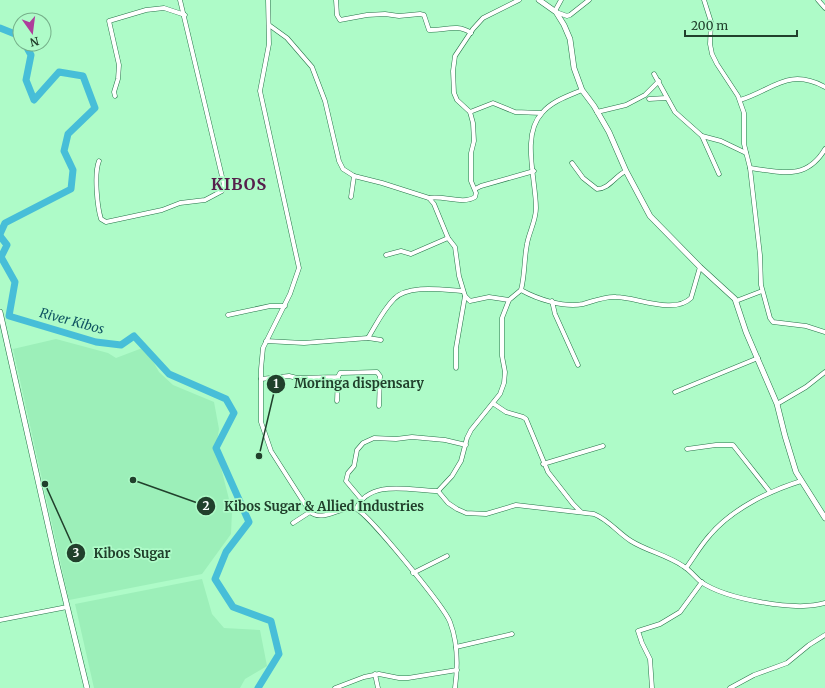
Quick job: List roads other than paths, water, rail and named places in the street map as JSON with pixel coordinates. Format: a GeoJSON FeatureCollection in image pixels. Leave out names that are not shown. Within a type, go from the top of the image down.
{"type":"FeatureCollection","features":[{"type":"Feature","properties":{"kind":"street"},"geometry":{"type":"LineString","coordinates":[[99,161],[96,174],[100,217],[106,222],[162,210],[180,204],[205,200],[222,191],[224,185],[185,15],[180,0]]}},
{"type":"Feature","properties":{"kind":"street"},"geometry":{"type":"LineString","coordinates":[[268,0],[268,51],[260,92],[299,268],[285,306],[266,342],[262,354],[261,422],[266,441],[280,466],[313,515],[321,516],[356,509],[365,515],[389,540],[413,573],[446,613],[451,624],[456,647],[457,670],[455,688]]}},
{"type":"Feature","properties":{"kind":"street"},"geometry":{"type":"LineString","coordinates":[[336,0],[337,15],[340,20],[359,15],[385,14],[399,16],[420,14],[424,16],[429,30],[452,27],[464,28],[470,33]]}},
{"type":"Feature","properties":{"kind":"street"},"geometry":{"type":"LineString","coordinates":[[269,25],[287,38],[312,67],[325,100],[341,166],[354,176],[429,198],[472,198],[476,193],[471,182],[471,153],[474,141],[473,123],[470,112],[456,98],[453,81],[455,56],[470,33],[483,18],[519,0]]}},
{"type":"Feature","properties":{"kind":"street"},"geometry":{"type":"LineString","coordinates":[[539,0],[555,12],[564,25],[570,39],[574,68],[582,90],[597,112],[618,150],[626,171],[656,224],[736,301],[746,332],[777,404],[791,457],[801,480],[825,518]]}},
{"type":"Feature","properties":{"kind":"street"},"geometry":{"type":"LineString","coordinates":[[555,12],[561,0]]}},
{"type":"Feature","properties":{"kind":"street"},"geometry":{"type":"LineString","coordinates":[[555,12],[568,16],[589,0]]}},
{"type":"Feature","properties":{"kind":"street"},"geometry":{"type":"LineString","coordinates":[[704,0],[711,22],[710,44],[712,54],[740,100],[744,119],[746,153],[750,168],[760,255],[762,291],[771,320],[780,323],[806,326],[825,332]]}},
{"type":"Feature","properties":{"kind":"street"},"geometry":{"type":"LineString","coordinates":[[818,0],[825,8]]}},
{"type":"Feature","properties":{"kind":"street"},"geometry":{"type":"LineString","coordinates":[[116,96],[114,92],[118,79],[119,65],[109,21],[146,10],[164,8],[185,15]]}},
{"type":"Feature","properties":{"kind":"street"},"geometry":{"type":"LineString","coordinates":[[654,74],[665,90],[666,98],[675,112],[702,136],[719,174]]}},
{"type":"Feature","properties":{"kind":"street"},"geometry":{"type":"LineString","coordinates":[[740,100],[756,95],[769,86],[789,79],[813,82],[825,88]]}},
{"type":"Feature","properties":{"kind":"street"},"geometry":{"type":"LineString","coordinates":[[597,112],[626,105],[645,95],[659,81]]}},
{"type":"Feature","properties":{"kind":"street"},"geometry":{"type":"LineString","coordinates":[[438,491],[456,471],[463,457],[471,430],[494,404],[504,383],[501,323],[503,312],[509,300],[521,290],[527,244],[535,214],[534,171],[530,144],[535,123],[541,113],[560,100],[582,90]]}},
{"type":"Feature","properties":{"kind":"street"},"geometry":{"type":"LineString","coordinates":[[649,99],[666,98]]}},
{"type":"Feature","properties":{"kind":"street"},"geometry":{"type":"LineString","coordinates":[[470,112],[493,102],[515,112],[541,113]]}},
{"type":"Feature","properties":{"kind":"street"},"geometry":{"type":"LineString","coordinates":[[702,136],[721,141],[746,153]]}},
{"type":"Feature","properties":{"kind":"street"},"geometry":{"type":"LineString","coordinates":[[750,168],[790,173],[797,172],[812,166],[825,149]]}},
{"type":"Feature","properties":{"kind":"street"},"geometry":{"type":"LineString","coordinates":[[572,162],[584,178],[597,189],[608,186],[614,178],[626,171]]}},
{"type":"Feature","properties":{"kind":"street"},"geometry":{"type":"LineString","coordinates":[[475,189],[534,171]]}},
{"type":"Feature","properties":{"kind":"street"},"geometry":{"type":"LineString","coordinates":[[351,197],[354,176]]}},
{"type":"Feature","properties":{"kind":"street"},"geometry":{"type":"LineString","coordinates":[[429,198],[438,212],[448,238],[455,247],[459,276],[465,296],[456,348],[456,368]]}},
{"type":"Feature","properties":{"kind":"street"},"geometry":{"type":"LineString","coordinates":[[386,255],[401,252],[411,254],[448,238]]}},
{"type":"Feature","properties":{"kind":"street"},"geometry":{"type":"LineString","coordinates":[[521,290],[552,301],[576,305],[616,297],[658,304],[684,302],[688,301],[693,294],[700,267]]}},
{"type":"Feature","properties":{"kind":"street"},"geometry":{"type":"LineString","coordinates":[[368,338],[394,299],[405,292],[422,290],[464,291]]}},
{"type":"Feature","properties":{"kind":"street"},"geometry":{"type":"LineString","coordinates":[[736,301],[762,291]]}},
{"type":"Feature","properties":{"kind":"street"},"geometry":{"type":"LineString","coordinates":[[465,296],[470,301],[489,297],[509,300]]}},
{"type":"Feature","properties":{"kind":"street"},"geometry":{"type":"LineString","coordinates":[[552,301],[555,314],[578,365]]}},
{"type":"Feature","properties":{"kind":"street"},"geometry":{"type":"LineString","coordinates":[[228,315],[270,306],[285,306]]}},
{"type":"Feature","properties":{"kind":"street"},"geometry":{"type":"LineString","coordinates":[[0,312],[67,607],[87,688]]}},
{"type":"Feature","properties":{"kind":"street"},"geometry":{"type":"LineString","coordinates":[[266,342],[304,343],[368,338],[381,340]]}},
{"type":"Feature","properties":{"kind":"street"},"geometry":{"type":"LineString","coordinates":[[675,392],[758,358]]}},
{"type":"Feature","properties":{"kind":"street"},"geometry":{"type":"LineString","coordinates":[[777,404],[806,387],[825,372]]}},
{"type":"Feature","properties":{"kind":"street"},"geometry":{"type":"LineString","coordinates":[[336,402],[338,377],[340,373],[379,373],[379,406]]}},
{"type":"Feature","properties":{"kind":"street"},"geometry":{"type":"LineString","coordinates":[[261,379],[290,376],[297,378],[338,377]]}},
{"type":"Feature","properties":{"kind":"street"},"geometry":{"type":"LineString","coordinates":[[494,404],[506,412],[526,419],[543,464],[554,481],[581,512]]}},
{"type":"Feature","properties":{"kind":"street"},"geometry":{"type":"LineString","coordinates":[[362,500],[346,481],[348,473],[354,466],[357,450],[368,440],[378,437],[391,439],[408,436],[445,440],[466,445]]}},
{"type":"Feature","properties":{"kind":"street"},"geometry":{"type":"LineString","coordinates":[[687,449],[716,445],[733,445],[770,492]]}},
{"type":"Feature","properties":{"kind":"street"},"geometry":{"type":"LineString","coordinates":[[543,464],[603,446]]}},
{"type":"Feature","properties":{"kind":"street"},"geometry":{"type":"LineString","coordinates":[[686,568],[710,535],[726,519],[770,492],[801,480]]}},
{"type":"Feature","properties":{"kind":"street"},"geometry":{"type":"LineString","coordinates":[[356,509],[362,500],[369,494],[384,489],[438,491],[448,503],[457,509],[472,514],[486,514],[516,505],[581,512],[601,517],[631,541],[686,568],[702,582],[726,592],[775,604],[806,606],[825,602]]}},
{"type":"Feature","properties":{"kind":"street"},"geometry":{"type":"LineString","coordinates":[[294,523],[310,512]]}},
{"type":"Feature","properties":{"kind":"street"},"geometry":{"type":"LineString","coordinates":[[413,573],[447,556]]}},
{"type":"Feature","properties":{"kind":"street"},"geometry":{"type":"LineString","coordinates":[[652,688],[650,659],[638,631],[660,624],[680,612],[702,582]]}},
{"type":"Feature","properties":{"kind":"street"},"geometry":{"type":"LineString","coordinates":[[0,620],[67,607]]}},
{"type":"Feature","properties":{"kind":"street"},"geometry":{"type":"LineString","coordinates":[[456,647],[512,634]]}},
{"type":"Feature","properties":{"kind":"street"},"geometry":{"type":"LineString","coordinates":[[730,688],[754,675],[787,663],[809,645],[825,635]]}},
{"type":"Feature","properties":{"kind":"street"},"geometry":{"type":"LineString","coordinates":[[335,688],[375,674],[408,678],[457,670]]}},
{"type":"Feature","properties":{"kind":"street"},"geometry":{"type":"LineString","coordinates":[[375,674],[378,688]]}},
{"type":"Feature","properties":{"kind":"waterway","name":"River Kibos"},"geometry":{"type":"LineString","coordinates":[[0,28],[12,33]]}},
{"type":"Feature","properties":{"kind":"waterway","name":"River Kibos"},"geometry":{"type":"LineString","coordinates":[[0,234],[5,223],[71,189],[73,170],[64,151],[68,134],[95,108],[83,76],[59,72],[34,100],[26,80],[31,55],[29,52]]}},
{"type":"Feature","properties":{"kind":"waterway","name":"River Kibos"},"geometry":{"type":"LineString","coordinates":[[0,236],[7,245],[1,257],[15,282],[9,316],[96,342],[121,345],[134,336],[169,374],[226,399],[234,413],[216,448],[249,522],[226,552],[215,579],[233,607],[271,621],[279,654],[258,688]]}},
{"type":"Feature","properties":{"kind":"place","name":"Moringa dispensary"},"geometry":{"type":"Point","coordinates":[259,456]}},
{"type":"Feature","properties":{"kind":"place","name":"Kibos Sugar & Allied Industries"},"geometry":{"type":"Point","coordinates":[133,480]}},
{"type":"Feature","properties":{"kind":"place","name":"Kibos Sugar"},"geometry":{"type":"Point","coordinates":[45,484]}},
{"type":"Feature","properties":{"kind":"district","name":"KIBOS"},"geometry":{"type":"Point","coordinates":[239,184]}}]}
